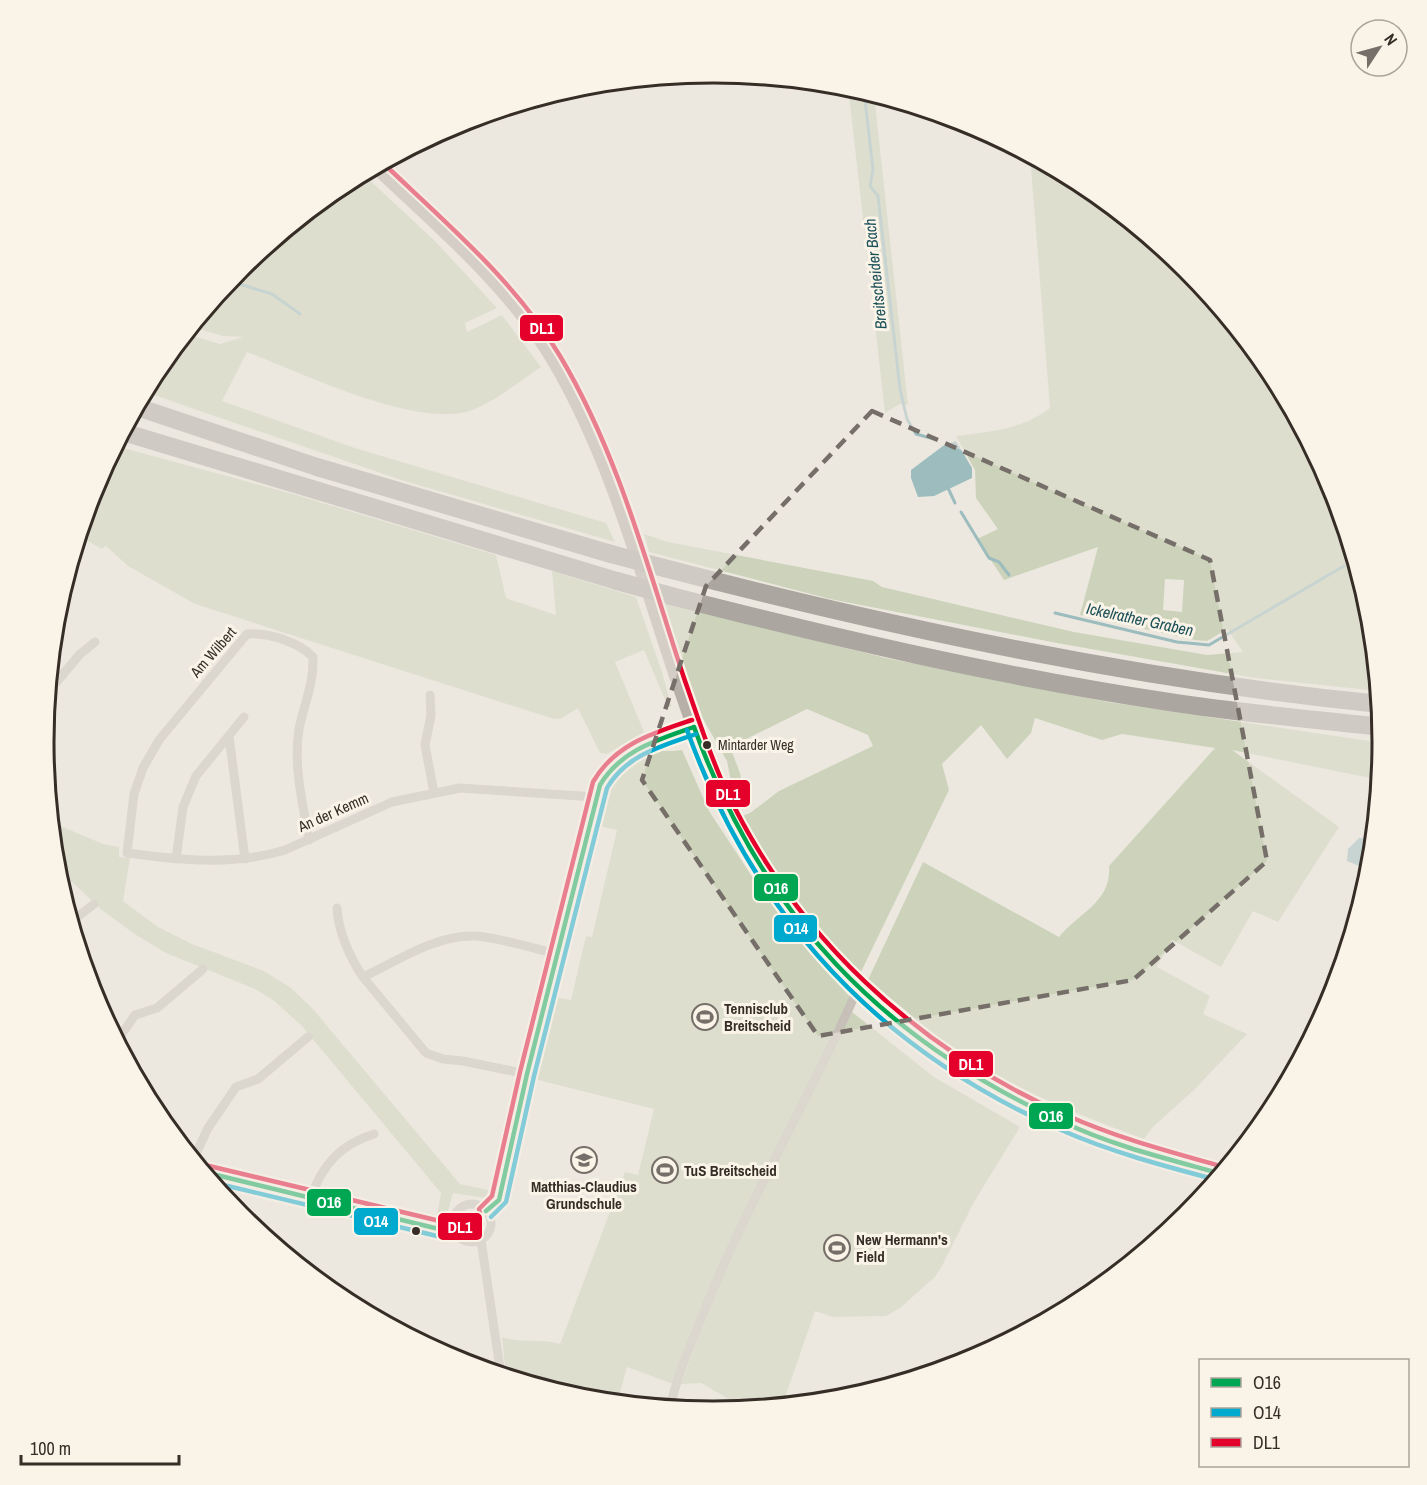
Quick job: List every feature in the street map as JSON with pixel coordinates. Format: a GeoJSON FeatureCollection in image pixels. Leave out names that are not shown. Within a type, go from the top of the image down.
{"type":"FeatureCollection","features":[{"type":"Feature","properties":{"kind":"highway"},"geometry":{"type":"LineString","coordinates":[[144,409],[317,467],[611,554],[897,625],[1035,653],[1176,677],[1372,703]]}},
{"type":"Feature","properties":{"kind":"highway"},"geometry":{"type":"LineString","coordinates":[[131,434],[617,581],[790,626],[1050,681],[1170,703],[1373,726]]}},
{"type":"Feature","properties":{"kind":"street"},"geometry":{"type":"LineString","coordinates":[[382,172],[455,242],[505,295],[533,329],[568,385],[592,433],[610,478],[694,727],[719,793],[766,876],[809,936],[858,988],[898,1025],[942,1059],[1002,1094],[1056,1120],[1117,1144],[1214,1172]]}},
{"type":"Feature","properties":{"kind":"street","name":"Am Wilbert"},"geometry":{"type":"LineString","coordinates":[[127,853],[134,794],[143,768],[159,740],[239,641],[247,634],[255,633],[297,645],[313,657],[314,678],[299,737],[299,784],[309,840]]}},
{"type":"Feature","properties":{"kind":"street"},"geometry":{"type":"LineString","coordinates":[[57,681],[80,654],[95,642]]}},
{"type":"Feature","properties":{"kind":"street"},"geometry":{"type":"LineString","coordinates":[[430,695],[431,715],[425,745],[434,794]]}},
{"type":"Feature","properties":{"kind":"street"},"geometry":{"type":"LineString","coordinates":[[176,859],[183,807],[192,784],[244,717]]}},
{"type":"Feature","properties":{"kind":"street"},"geometry":{"type":"LineString","coordinates":[[486,1211],[499,1200],[527,1074],[596,797],[606,771],[620,759],[651,742],[694,727]]}},
{"type":"Feature","properties":{"kind":"street"},"geometry":{"type":"LineString","coordinates":[[229,736],[244,859]]}},
{"type":"Feature","properties":{"kind":"street","name":"An der Kemm"},"geometry":{"type":"LineString","coordinates":[[127,853],[176,859],[244,859],[267,856],[309,840],[393,802],[460,789],[496,789],[596,797]]}},
{"type":"Feature","properties":{"kind":"street"},"geometry":{"type":"LineString","coordinates":[[77,917],[94,904]]}},
{"type":"Feature","properties":{"kind":"street"},"geometry":{"type":"LineString","coordinates":[[337,908],[338,918],[355,965],[426,1053],[443,1059],[463,1060],[527,1074]]}},
{"type":"Feature","properties":{"kind":"street"},"geometry":{"type":"LineString","coordinates":[[363,977],[437,942],[458,937],[477,936],[557,954]]}},
{"type":"Feature","properties":{"kind":"street"},"geometry":{"type":"LineString","coordinates":[[122,1034],[135,1015],[157,1008],[203,969]]}},
{"type":"Feature","properties":{"kind":"street"},"geometry":{"type":"LineString","coordinates":[[672,1401],[676,1383],[729,1248],[756,1199],[858,988]]}},
{"type":"Feature","properties":{"kind":"street"},"geometry":{"type":"LineString","coordinates":[[197,1152],[208,1128],[236,1087],[258,1079],[308,1037]]}},
{"type":"Feature","properties":{"kind":"street"},"geometry":{"type":"LineString","coordinates":[[310,1198],[318,1178],[331,1160],[355,1140],[374,1134]]}},
{"type":"Feature","properties":{"kind":"street"},"geometry":{"type":"LineString","coordinates":[[217,1175],[443,1230],[454,1230]]}},
{"type":"Feature","properties":{"kind":"street"},"geometry":{"type":"LineString","coordinates":[[481,1240],[465,1241],[454,1230],[454,1216],[465,1206],[480,1206],[486,1211],[490,1227],[481,1240],[500,1366]]}},
{"type":"Feature","properties":{"kind":"highlighted area"},"geometry":{"type":"Polygon","coordinates":[[[872,411],[1210,560],[1267,861],[1133,980],[818,1036],[642,780],[706,586],[872,411]]]}},
{"type":"Feature","properties":{"kind":"green space"},"geometry":{"type":"Polygon","coordinates":[[[849,98],[875,103],[908,405],[900,404],[885,413],[849,98]]]}},
{"type":"Feature","properties":{"kind":"green space"},"geometry":{"type":"Polygon","coordinates":[[[1031,165],[1080,194],[1115,219],[1180,276],[1237,341],[1262,376],[1305,451],[1338,531],[1351,572],[1360,614],[1371,690],[1255,678],[1057,643],[830,599],[649,552],[644,534],[668,542],[873,581],[882,587],[1074,632],[1207,655],[1243,652],[1227,629],[1207,641],[1195,640],[1080,615],[1098,547],[1004,580],[977,539],[998,529],[976,498],[975,470],[956,436],[994,431],[1029,421],[1050,408],[1031,165]],[[1165,579],[1163,610],[1182,612],[1184,580],[1165,579]]]}},
{"type":"Feature","properties":{"kind":"green space"},"geometry":{"type":"Polygon","coordinates":[[[369,180],[436,242],[497,308],[465,323],[467,332],[502,315],[541,367],[475,409],[452,414],[424,413],[361,397],[247,352],[222,401],[355,448],[606,523],[615,542],[401,480],[153,395],[194,336],[220,344],[243,337],[223,336],[200,329],[247,276],[279,247],[312,219],[369,180]]]}},
{"type":"Feature","properties":{"kind":"green space"},"geometry":{"type":"Polygon","coordinates":[[[124,448],[293,494],[496,555],[506,598],[556,615],[552,571],[636,597],[662,672],[671,706],[668,707],[644,650],[615,662],[644,732],[607,754],[600,753],[578,708],[562,718],[554,719],[195,604],[128,566],[106,546],[102,549],[86,540],[104,490],[124,448]]]}},
{"type":"Feature","properties":{"kind":"green space"},"geometry":{"type":"Polygon","coordinates":[[[658,602],[886,658],[1108,702],[1373,742],[1372,778],[1232,750],[1339,827],[1278,922],[1253,911],[1221,967],[1172,940],[1157,967],[1210,996],[1203,1014],[1247,1034],[1195,1089],[1153,1127],[1144,1139],[1050,1102],[984,1068],[938,1037],[868,980],[923,862],[1059,937],[1100,898],[1105,889],[1109,866],[1215,748],[1122,734],[1102,740],[1035,718],[1031,733],[1007,759],[981,725],[942,764],[949,790],[858,978],[823,939],[780,883],[742,816],[750,813],[779,791],[873,746],[868,735],[807,709],[730,747],[740,773],[745,799],[736,806],[727,761],[702,717],[658,602]]]}},
{"type":"Feature","properties":{"kind":"green space"},"geometry":{"type":"Polygon","coordinates":[[[682,750],[709,811],[753,878],[799,939],[850,997],[828,1060],[852,1012],[934,1077],[1020,1127],[974,1202],[935,1277],[900,1308],[886,1316],[833,1317],[815,1311],[785,1398],[733,1402],[701,1383],[681,1384],[720,1280],[673,1384],[627,1367],[619,1395],[543,1380],[505,1368],[502,1337],[560,1344],[625,1172],[638,1175],[654,1109],[534,1079],[554,997],[571,1000],[586,936],[592,937],[617,830],[595,825],[602,802],[618,770],[627,762],[653,751],[682,750]]]}},
{"type":"Feature","properties":{"kind":"green space"},"geometry":{"type":"Polygon","coordinates":[[[60,826],[103,844],[119,847],[119,857],[130,858],[123,901],[158,927],[192,944],[264,971],[291,988],[312,1008],[460,1184],[488,1190],[486,1198],[453,1193],[446,1218],[437,1216],[441,1193],[301,1025],[273,1000],[255,989],[166,953],[133,933],[102,910],[69,879],[60,826]]]}},
{"type":"Feature","properties":{"kind":"water"},"geometry":{"type":"Polygon","coordinates":[[[956,441],[972,468],[972,478],[934,496],[918,497],[911,478],[911,470],[943,446],[956,441]]]}},
{"type":"Feature","properties":{"kind":"water"},"geometry":{"type":"Polygon","coordinates":[[[1359,838],[1365,839],[1361,867],[1347,861],[1348,849],[1359,838]]]}},
{"type":"Feature","properties":{"kind":"waterway","name":"Breitscheider Bach"},"geometry":{"type":"LineString","coordinates":[[865,101],[873,170],[870,186],[878,196],[900,389],[907,419],[916,434],[934,439]]}},
{"type":"Feature","properties":{"kind":"waterway"},"geometry":{"type":"LineString","coordinates":[[240,284],[272,294],[300,314]]}},
{"type":"Feature","properties":{"kind":"waterway","name":"Ickelrather Graben"},"geometry":{"type":"LineString","coordinates":[[948,488],[955,503]]}},
{"type":"Feature","properties":{"kind":"waterway","name":"Ickelrather Graben"},"geometry":{"type":"LineString","coordinates":[[961,512],[989,558],[999,562],[1009,575]]}},
{"type":"Feature","properties":{"kind":"waterway","name":"Ickelrather Graben"},"geometry":{"type":"LineString","coordinates":[[1055,613],[1177,642],[1209,645],[1344,566]]}},
{"type":"Feature","properties":{"kind":"transit line","name":"DL1"},"geometry":{"type":"LineString","coordinates":[[389,168],[501,278],[542,329],[560,356],[581,394],[616,473],[645,554],[698,720],[725,788],[754,842],[787,893],[824,940],[866,983],[911,1022],[960,1057],[1011,1088],[1105,1131],[1219,1165]]}},
{"type":"Feature","properties":{"kind":"transit line","name":"DL1"},"geometry":{"type":"LineString","coordinates":[[209,1166],[456,1223],[468,1234],[479,1232],[482,1224],[479,1209],[492,1196],[520,1072],[593,782],[612,758],[624,749],[649,735],[692,720]]}},
{"type":"Feature","properties":{"kind":"transit line","name":"O16"},"geometry":{"type":"LineString","coordinates":[[694,727],[722,795],[755,856],[793,913],[836,964],[885,1011],[939,1052],[998,1089],[1063,1122],[1121,1145],[1214,1172]]}},
{"type":"Feature","properties":{"kind":"transit line","name":"O16"},"geometry":{"type":"LineString","coordinates":[[486,1211],[499,1200],[527,1074],[600,785],[618,763],[629,755],[654,742],[694,727]]}},
{"type":"Feature","properties":{"kind":"transit line","name":"O14"},"geometry":{"type":"LineString","coordinates":[[687,730],[715,797],[748,860],[787,917],[830,970],[880,1017],[935,1060],[995,1097],[1061,1130],[1118,1152],[1208,1178]]}},
{"type":"Feature","properties":{"kind":"transit line","name":"O14"},"geometry":{"type":"LineString","coordinates":[[491,1217],[506,1202],[534,1076],[607,788],[624,767],[646,753],[696,734]]}},
{"type":"Feature","properties":{"kind":"transit line","name":"O16"},"geometry":{"type":"LineString","coordinates":[[216,1175],[443,1230],[454,1230]]}},
{"type":"Feature","properties":{"kind":"transit line","name":"O14"},"geometry":{"type":"LineString","coordinates":[[226,1186],[441,1237],[454,1238]]}},
{"type":"Feature","properties":{"kind":"place","name":"Mintarder Weg"},"geometry":{"type":"Point","coordinates":[707,745]}},
{"type":"Feature","properties":{"kind":"place","name":"Tennisclub Breitscheid"},"geometry":{"type":"Point","coordinates":[705,1017]}},
{"type":"Feature","properties":{"kind":"place","name":"Matthias-Claudius Grundschule"},"geometry":{"type":"Point","coordinates":[584,1160]}},
{"type":"Feature","properties":{"kind":"place","name":"TuS Breitscheid"},"geometry":{"type":"Point","coordinates":[665,1170]}},
{"type":"Feature","properties":{"kind":"place","name":"New Hermann's Field"},"geometry":{"type":"Point","coordinates":[837,1248]}}]}
